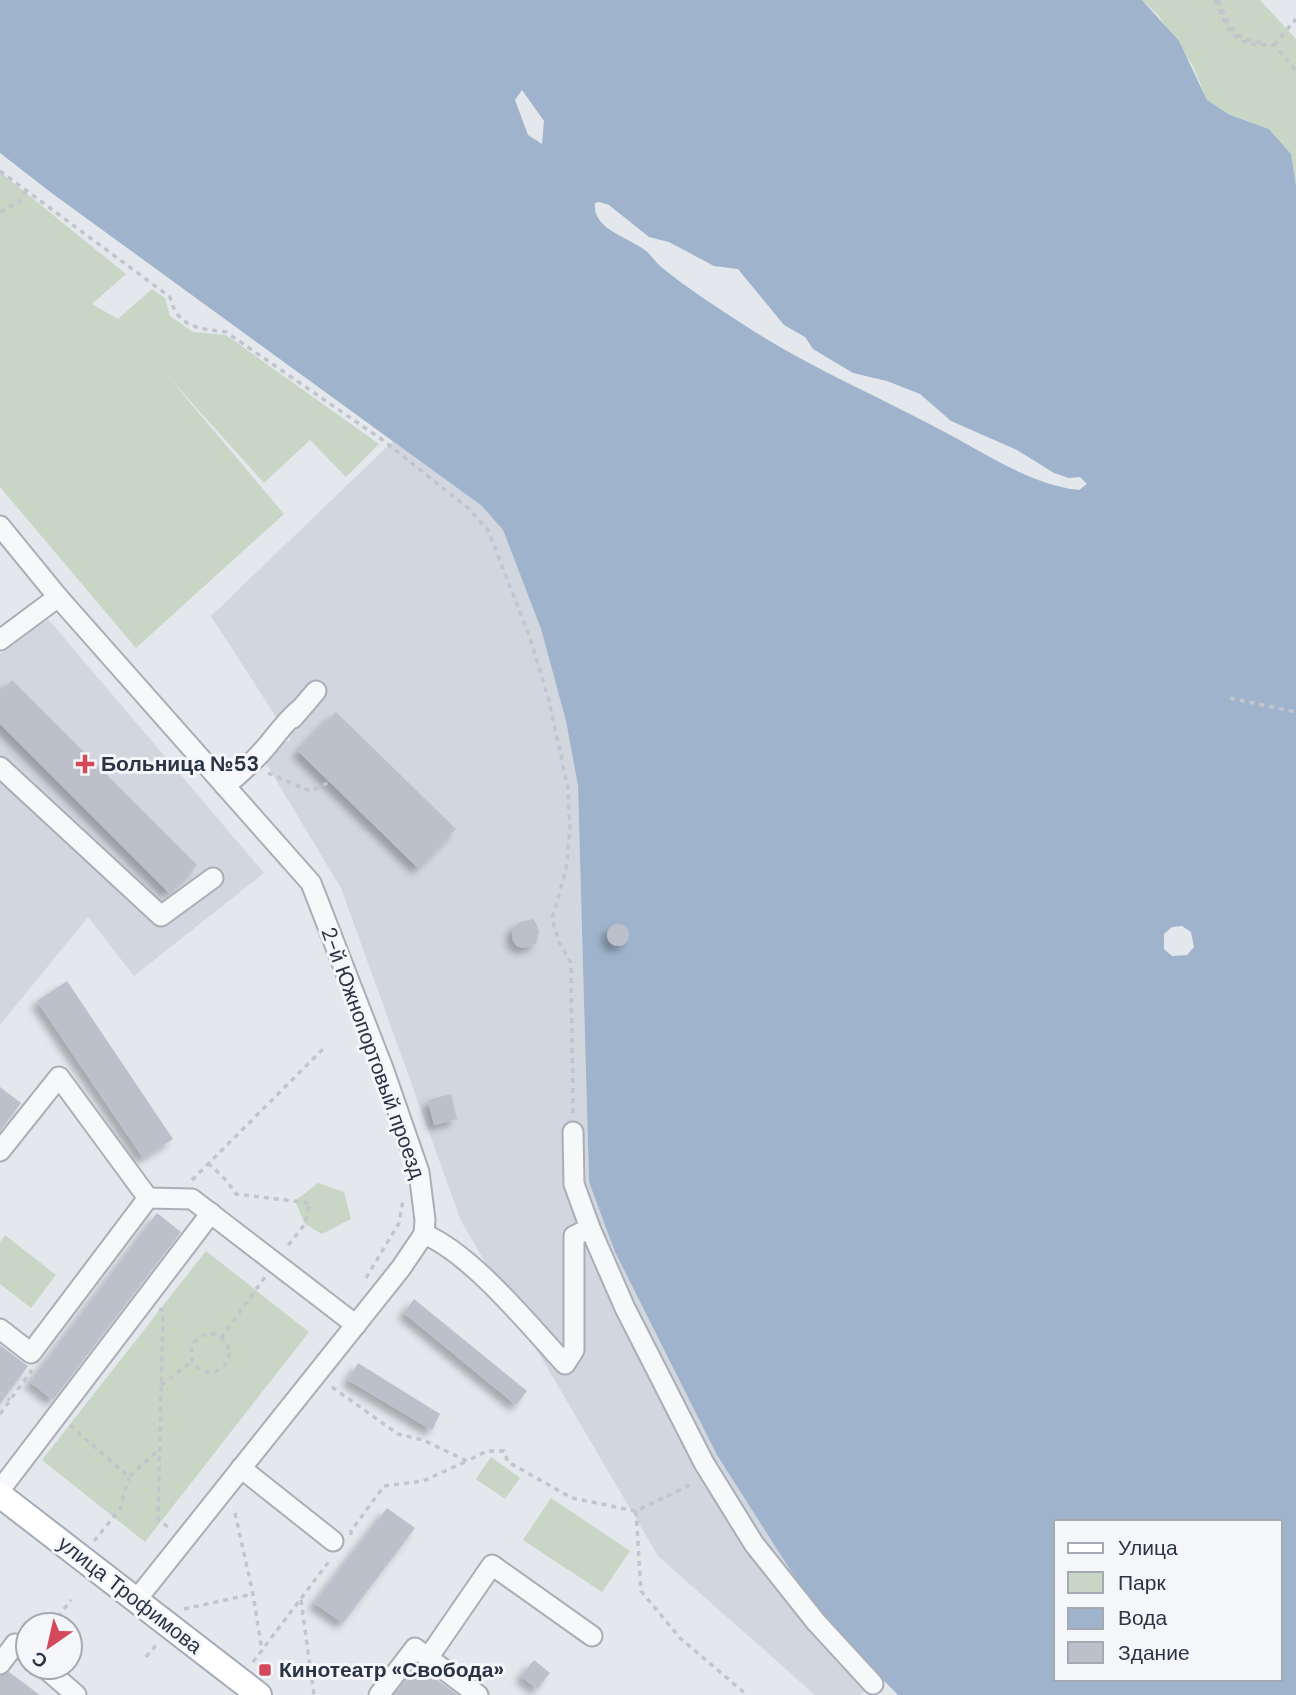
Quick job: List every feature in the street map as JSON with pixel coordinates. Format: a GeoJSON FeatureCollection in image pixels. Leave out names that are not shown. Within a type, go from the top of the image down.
{"type":"FeatureCollection","features":[{"type":"Feature","properties":{"kind":"main road","name":"улица Трофимова"},"geometry":{"type":"LineString","coordinates":[[0,1493],[259,1695]]}},
{"type":"Feature","properties":{"kind":"street","name":"2-й Южнопортовый проезд"},"geometry":{"type":"LineString","coordinates":[[0,526],[58,597],[311,883],[384,1071],[419,1172],[425,1220],[424,1234]]}},
{"type":"Feature","properties":{"kind":"street"},"geometry":{"type":"LineString","coordinates":[[0,640],[58,597]]}},
{"type":"Feature","properties":{"kind":"street"},"geometry":{"type":"LineString","coordinates":[[225,786],[287,726],[316,691]]}},
{"type":"Feature","properties":{"kind":"street"},"geometry":{"type":"LineString","coordinates":[[0,767],[161,916],[213,878]]}},
{"type":"Feature","properties":{"kind":"street"},"geometry":{"type":"LineString","coordinates":[[0,1152],[59,1077],[148,1198]]}},
{"type":"Feature","properties":{"kind":"street"},"geometry":{"type":"LineString","coordinates":[[573,1132],[574,1184],[590,1228],[625,1308],[712,1475],[754,1544],[816,1622],[873,1684]]}},
{"type":"Feature","properties":{"kind":"street"},"geometry":{"type":"LineString","coordinates":[[148,1198],[191,1199],[356,1325]]}},
{"type":"Feature","properties":{"kind":"street"},"geometry":{"type":"LineString","coordinates":[[0,1329],[31,1353],[148,1198]]}},
{"type":"Feature","properties":{"kind":"street"},"geometry":{"type":"LineString","coordinates":[[0,1493],[211,1213]]}},
{"type":"Feature","properties":{"kind":"street"},"geometry":{"type":"LineString","coordinates":[[137,1599],[401,1268],[424,1234],[452,1249],[507,1301],[565,1364],[574,1350],[574,1236],[590,1228]]}},
{"type":"Feature","properties":{"kind":"street"},"geometry":{"type":"LineString","coordinates":[[241,1468],[333,1541]]}},
{"type":"Feature","properties":{"kind":"street"},"geometry":{"type":"LineString","coordinates":[[428,1658],[492,1565],[592,1636]]}},
{"type":"Feature","properties":{"kind":"street"},"geometry":{"type":"LineString","coordinates":[[0,1664],[14,1645]]}},
{"type":"Feature","properties":{"kind":"street"},"geometry":{"type":"LineString","coordinates":[[379,1695],[415,1648],[478,1695]]}},
{"type":"Feature","properties":{"kind":"street"},"geometry":{"type":"LineString","coordinates":[[60,1681],[76,1695]]}},
{"type":"Feature","properties":{"kind":"path"},"geometry":{"type":"LineString","coordinates":[[1217,0],[1231,30],[1252,42],[1274,45],[1296,70]]}},
{"type":"Feature","properties":{"kind":"path"},"geometry":{"type":"LineString","coordinates":[[1274,45],[1296,19]]}},
{"type":"Feature","properties":{"kind":"path"},"geometry":{"type":"LineString","coordinates":[[0,171],[170,297],[174,312],[198,329],[226,332],[384,441],[468,508],[488,530],[529,635],[549,701],[568,788],[570,829],[566,870],[552,919],[559,942],[571,963],[573,1132]]}},
{"type":"Feature","properties":{"kind":"path"},"geometry":{"type":"LineString","coordinates":[[0,212],[19,202],[26,191]]}},
{"type":"Feature","properties":{"kind":"path"},"geometry":{"type":"LineString","coordinates":[[1230,698],[1296,712]]}},
{"type":"Feature","properties":{"kind":"path"},"geometry":{"type":"LineString","coordinates":[[250,764],[310,791],[330,782]]}},
{"type":"Feature","properties":{"kind":"path"},"geometry":{"type":"LineString","coordinates":[[179,1198],[184,1188],[208,1163],[325,1047]]}},
{"type":"Feature","properties":{"kind":"path"},"geometry":{"type":"LineString","coordinates":[[208,1163],[236,1194],[310,1203],[304,1224],[221,1338]]}},
{"type":"Feature","properties":{"kind":"path"},"geometry":{"type":"LineString","coordinates":[[361,1287],[399,1223],[403,1198]]}},
{"type":"Feature","properties":{"kind":"path"},"geometry":{"type":"LineString","coordinates":[[163,1311],[158,1519],[168,1527],[176,1517]]}},
{"type":"Feature","properties":{"kind":"path"},"geometry":{"type":"LineString","coordinates":[[210,1334],[221,1338],[226,1342],[228,1360],[214,1372],[201,1370],[193,1361],[192,1349],[198,1338],[210,1334]]}},
{"type":"Feature","properties":{"kind":"path"},"geometry":{"type":"LineString","coordinates":[[161,1385],[193,1361]]}},
{"type":"Feature","properties":{"kind":"path"},"geometry":{"type":"LineString","coordinates":[[0,1413],[34,1367]]}},
{"type":"Feature","properties":{"kind":"path"},"geometry":{"type":"LineString","coordinates":[[332,1387],[398,1434],[424,1440],[467,1461]]}},
{"type":"Feature","properties":{"kind":"path"},"geometry":{"type":"LineString","coordinates":[[0,1392],[10,1400]]}},
{"type":"Feature","properties":{"kind":"path"},"geometry":{"type":"LineString","coordinates":[[58,1415],[129,1478]]}},
{"type":"Feature","properties":{"kind":"path"},"geometry":{"type":"LineString","coordinates":[[94,1541],[120,1510],[129,1478],[159,1449]]}},
{"type":"Feature","properties":{"kind":"path"},"geometry":{"type":"LineString","coordinates":[[351,1531],[384,1486],[423,1481],[486,1451],[504,1451],[508,1462],[572,1498],[636,1511],[712,1475]]}},
{"type":"Feature","properties":{"kind":"path"},"geometry":{"type":"LineString","coordinates":[[636,1511],[641,1591],[680,1638],[747,1695]]}},
{"type":"Feature","properties":{"kind":"path"},"geometry":{"type":"LineString","coordinates":[[235,1513],[253,1594],[262,1651]]}},
{"type":"Feature","properties":{"kind":"path"},"geometry":{"type":"LineString","coordinates":[[253,1662],[330,1561]]}},
{"type":"Feature","properties":{"kind":"path"},"geometry":{"type":"LineString","coordinates":[[185,1608],[253,1594]]}},
{"type":"Feature","properties":{"kind":"path"},"geometry":{"type":"LineString","coordinates":[[301,1599],[314,1695]]}},
{"type":"Feature","properties":{"kind":"path"},"geometry":{"type":"LineString","coordinates":[[63,1611],[71,1600]]}},
{"type":"Feature","properties":{"kind":"shaded area"},"geometry":{"type":"Polygon","coordinates":[[[393,441],[482,506],[503,530],[541,629],[566,721],[578,786],[589,1182],[718,1455],[796,1579],[830,1626],[879,1678],[860,1695],[815,1695],[658,1556],[461,1221],[341,888],[258,750],[291,740],[211,616],[393,441]]]}},
{"type":"Feature","properties":{"kind":"shaded area","name":"Больница №53"},"geometry":{"type":"Polygon","coordinates":[[[48,619],[264,873],[134,976],[88,917],[0,1025],[0,654],[48,619]]]}},
{"type":"Feature","properties":{"kind":"green space"},"geometry":{"type":"Polygon","coordinates":[[[1142,0],[1260,0],[1296,39],[1296,185],[1291,154],[1269,129],[1230,115],[1207,100],[1192,64],[1158,15],[1142,0]]]}},
{"type":"Feature","properties":{"kind":"green space"},"geometry":{"type":"Polygon","coordinates":[[[0,172],[126,274],[92,304],[118,319],[152,289],[165,298],[170,316],[193,332],[226,335],[379,444],[346,477],[310,440],[264,483],[165,373],[284,514],[136,648],[0,487],[0,172]]]}},
{"type":"Feature","properties":{"kind":"green space"},"geometry":{"type":"Polygon","coordinates":[[[318,1183],[344,1192],[351,1219],[322,1234],[305,1224],[295,1201],[318,1183]]]}},
{"type":"Feature","properties":{"kind":"green space"},"geometry":{"type":"Polygon","coordinates":[[[5,1235],[56,1275],[31,1308],[0,1284],[0,1242],[5,1235]]]}},
{"type":"Feature","properties":{"kind":"green space"},"geometry":{"type":"Polygon","coordinates":[[[206,1251],[309,1332],[145,1542],[42,1460],[206,1251]]]}},
{"type":"Feature","properties":{"kind":"green space"},"geometry":{"type":"Polygon","coordinates":[[[491,1457],[520,1478],[505,1499],[476,1479],[491,1457]]]}},
{"type":"Feature","properties":{"kind":"green space"},"geometry":{"type":"Polygon","coordinates":[[[551,1498],[630,1551],[602,1592],[523,1540],[551,1498]]]}},
{"type":"Feature","properties":{"kind":"water"},"geometry":{"type":"Polygon","coordinates":[[[0,0],[1142,0],[1179,41],[1207,100],[1230,115],[1269,129],[1291,154],[1296,185],[1296,1695],[898,1695],[830,1626],[796,1579],[717,1455],[615,1252],[589,1182],[578,786],[566,721],[541,629],[503,530],[482,506],[0,153],[0,0]],[[522,90],[515,100],[528,135],[542,144],[544,121],[522,90]],[[595,203],[596,212],[605,226],[639,246],[693,291],[774,344],[1024,474],[1060,487],[1079,490],[1087,484],[1080,477],[1069,478],[1054,473],[1017,450],[951,421],[920,394],[887,381],[853,373],[813,349],[805,337],[784,325],[738,269],[714,266],[669,242],[649,237],[609,205],[595,203]],[[1182,926],[1172,927],[1164,934],[1164,949],[1172,956],[1187,955],[1194,947],[1191,932],[1182,926]]]}},
{"type":"Feature","properties":{"kind":"building"},"geometry":{"type":"Polygon","coordinates":[[[12,680],[197,865],[169,893],[0,724],[0,692],[12,680]]]}},
{"type":"Feature","properties":{"kind":"building"},"geometry":{"type":"Polygon","coordinates":[[[336,712],[456,829],[418,868],[298,751],[336,712]]]}},
{"type":"Feature","properties":{"kind":"building"},"geometry":{"type":"Polygon","coordinates":[[[534,919],[539,931],[536,944],[523,948],[517,946],[513,941],[512,929],[520,922],[534,919]]]}},
{"type":"Feature","properties":{"kind":"building"},"geometry":{"type":"Polygon","coordinates":[[[618,924],[626,927],[629,935],[626,943],[618,946],[610,943],[607,935],[610,927],[618,924]]]}},
{"type":"Feature","properties":{"kind":"building"},"geometry":{"type":"Polygon","coordinates":[[[67,981],[173,1139],[143,1158],[37,1001],[67,981]]]}},
{"type":"Feature","properties":{"kind":"building"},"geometry":{"type":"Polygon","coordinates":[[[0,1087],[21,1103],[0,1131],[0,1087]]]}},
{"type":"Feature","properties":{"kind":"building"},"geometry":{"type":"Polygon","coordinates":[[[451,1094],[457,1119],[434,1125],[428,1100],[451,1094]]]}},
{"type":"Feature","properties":{"kind":"building"},"geometry":{"type":"Polygon","coordinates":[[[157,1213],[181,1232],[53,1400],[30,1382],[157,1213]]]}},
{"type":"Feature","properties":{"kind":"building"},"geometry":{"type":"Polygon","coordinates":[[[414,1299],[527,1391],[516,1405],[404,1313],[414,1299]]]}},
{"type":"Feature","properties":{"kind":"building"},"geometry":{"type":"Polygon","coordinates":[[[0,1345],[28,1366],[0,1404],[0,1345]]]}},
{"type":"Feature","properties":{"kind":"building"},"geometry":{"type":"Polygon","coordinates":[[[358,1363],[440,1414],[432,1430],[348,1380],[358,1363]]]}},
{"type":"Feature","properties":{"kind":"building"},"geometry":{"type":"Polygon","coordinates":[[[387,1508],[415,1528],[343,1623],[314,1603],[387,1508]]]}},
{"type":"Feature","properties":{"kind":"building"},"geometry":{"type":"Polygon","coordinates":[[[534,1660],[550,1673],[537,1689],[521,1676],[534,1660]]]}},
{"type":"Feature","properties":{"kind":"building"},"geometry":{"type":"Polygon","coordinates":[[[417,1665],[421,1668],[458,1695],[394,1695],[417,1665]]]}},
{"type":"Feature","properties":{"kind":"building"},"geometry":{"type":"Polygon","coordinates":[[[9,1672],[14,1676],[14,1681],[21,1681],[40,1695],[0,1695],[0,1676],[9,1672]]]}},
{"type":"Feature","properties":{"kind":"place","name":"Больница №53"},"geometry":{"type":"Point","coordinates":[85,764]}},
{"type":"Feature","properties":{"kind":"place","name":"Кинотеатр «Свобода»"},"geometry":{"type":"Point","coordinates":[265,1670]}}]}
